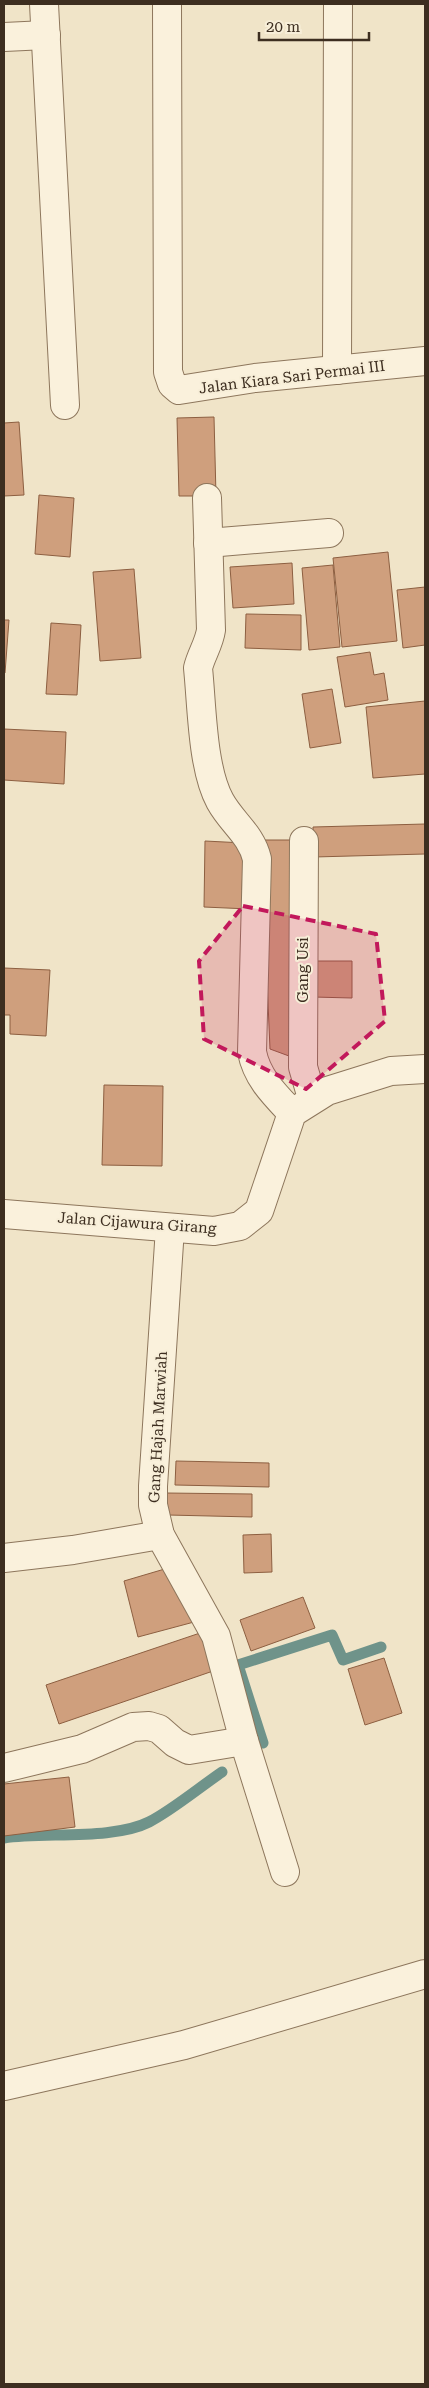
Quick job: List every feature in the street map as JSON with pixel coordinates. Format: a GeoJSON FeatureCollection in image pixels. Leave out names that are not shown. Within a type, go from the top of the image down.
{"type":"FeatureCollection","features":[{"type":"Feature","properties":{"kind":"street"},"geometry":{"type":"LineString","coordinates":[[44,4],[65,405]]}},
{"type":"Feature","properties":{"kind":"street","name":"Jalan Kiara Sari Permai III"},"geometry":{"type":"LineString","coordinates":[[167,4],[168,372],[172,384],[179,390],[255,378],[425,361]]}},
{"type":"Feature","properties":{"kind":"street"},"geometry":{"type":"LineString","coordinates":[[337,370],[338,4]]}},
{"type":"Feature","properties":{"kind":"street"},"geometry":{"type":"LineString","coordinates":[[4,37],[46,35]]}},
{"type":"Feature","properties":{"kind":"street"},"geometry":{"type":"LineString","coordinates":[[207,498],[211,630],[210,638],[201,655],[198,668],[207,755],[219,800],[233,821],[250,840],[257,859],[252,1052],[254,1063],[270,1092],[302,1106],[327,1090],[391,1071],[425,1070]]}},
{"type":"Feature","properties":{"kind":"street"},"geometry":{"type":"LineString","coordinates":[[208,543],[329,533]]}},
{"type":"Feature","properties":{"kind":"street","name":"Gang Usi"},"geometry":{"type":"LineString","coordinates":[[302,1106],[304,841]]}},
{"type":"Feature","properties":{"kind":"street","name":"Jalan Cijawura Girang"},"geometry":{"type":"LineString","coordinates":[[4,1214],[214,1231],[240,1226],[259,1211],[302,1106]]}},
{"type":"Feature","properties":{"kind":"street","name":"Gang Hajah Marwiah"},"geometry":{"type":"LineString","coordinates":[[170,1228],[153,1505],[160,1535],[216,1636],[244,1741],[285,1872]]}},
{"type":"Feature","properties":{"kind":"street"},"geometry":{"type":"LineString","coordinates":[[4,1558],[73,1550],[160,1535]]}},
{"type":"Feature","properties":{"kind":"street"},"geometry":{"type":"LineString","coordinates":[[4,1768],[70,1753],[133,1727],[149,1726],[159,1729],[175,1743],[189,1750],[244,1741]]}},
{"type":"Feature","properties":{"kind":"street"},"geometry":{"type":"LineString","coordinates":[[4,2086],[184,2045],[425,1974]]}},
{"type":"Feature","properties":{"kind":"highlighted area"},"geometry":{"type":"Polygon","coordinates":[[[243,906],[376,934],[385,1021],[306,1089],[204,1039],[199,961],[243,906]]]}},
{"type":"Feature","properties":{"kind":"building"},"geometry":{"type":"Polygon","coordinates":[[[214,417],[216,496],[179,496],[177,418],[214,417]]]}},
{"type":"Feature","properties":{"kind":"building"},"geometry":{"type":"Polygon","coordinates":[[[19,422],[24,495],[4,496],[4,423],[19,422]]]}},
{"type":"Feature","properties":{"kind":"building"},"geometry":{"type":"Polygon","coordinates":[[[39,495],[74,498],[70,557],[35,554],[39,495]]]}},
{"type":"Feature","properties":{"kind":"building"},"geometry":{"type":"Polygon","coordinates":[[[388,552],[397,641],[342,647],[333,558],[388,552]]]}},
{"type":"Feature","properties":{"kind":"building"},"geometry":{"type":"Polygon","coordinates":[[[292,563],[294,604],[233,608],[230,567],[292,563]]]}},
{"type":"Feature","properties":{"kind":"building"},"geometry":{"type":"Polygon","coordinates":[[[333,565],[340,647],[309,650],[302,568],[333,565]]]}},
{"type":"Feature","properties":{"kind":"building"},"geometry":{"type":"Polygon","coordinates":[[[134,569],[141,658],[100,661],[93,572],[134,569]]]}},
{"type":"Feature","properties":{"kind":"building"},"geometry":{"type":"Polygon","coordinates":[[[425,587],[425,645],[403,648],[397,590],[425,587]]]}},
{"type":"Feature","properties":{"kind":"building"},"geometry":{"type":"Polygon","coordinates":[[[246,614],[301,615],[301,650],[245,648],[246,614]]]}},
{"type":"Feature","properties":{"kind":"building"},"geometry":{"type":"Polygon","coordinates":[[[4,620],[9,620],[5,673],[4,673],[4,620]]]}},
{"type":"Feature","properties":{"kind":"building"},"geometry":{"type":"Polygon","coordinates":[[[51,623],[81,625],[77,695],[46,694],[51,623]]]}},
{"type":"Feature","properties":{"kind":"building"},"geometry":{"type":"Polygon","coordinates":[[[370,652],[374,675],[384,673],[388,700],[345,707],[337,657],[370,652]]]}},
{"type":"Feature","properties":{"kind":"building"},"geometry":{"type":"Polygon","coordinates":[[[332,689],[341,743],[310,748],[302,694],[332,689]]]}},
{"type":"Feature","properties":{"kind":"building"},"geometry":{"type":"Polygon","coordinates":[[[425,701],[425,774],[373,778],[366,707],[425,701]]]}},
{"type":"Feature","properties":{"kind":"building"},"geometry":{"type":"Polygon","coordinates":[[[4,729],[66,732],[64,784],[4,780],[4,729]]]}},
{"type":"Feature","properties":{"kind":"building"},"geometry":{"type":"Polygon","coordinates":[[[425,824],[425,854],[314,857],[313,827],[425,824]]]}},
{"type":"Feature","properties":{"kind":"building"},"geometry":{"type":"Polygon","coordinates":[[[261,840],[290,840],[289,1056],[270,1049],[261,840]]]}},
{"type":"Feature","properties":{"kind":"building"},"geometry":{"type":"Polygon","coordinates":[[[205,841],[244,843],[242,890],[249,890],[249,909],[204,907],[205,841]]]}},
{"type":"Feature","properties":{"kind":"building"},"geometry":{"type":"Polygon","coordinates":[[[314,961],[352,961],[352,998],[313,997],[314,961]]]}},
{"type":"Feature","properties":{"kind":"building"},"geometry":{"type":"Polygon","coordinates":[[[4,968],[50,970],[46,1036],[10,1034],[10,1015],[4,1015],[4,968]]]}},
{"type":"Feature","properties":{"kind":"building"},"geometry":{"type":"Polygon","coordinates":[[[104,1085],[163,1086],[162,1166],[102,1165],[104,1085]]]}},
{"type":"Feature","properties":{"kind":"building"},"geometry":{"type":"Polygon","coordinates":[[[176,1461],[269,1463],[269,1487],[175,1485],[176,1461]]]}},
{"type":"Feature","properties":{"kind":"building"},"geometry":{"type":"Polygon","coordinates":[[[166,1493],[252,1494],[252,1517],[168,1515],[166,1493]]]}},
{"type":"Feature","properties":{"kind":"building"},"geometry":{"type":"Polygon","coordinates":[[[271,1534],[272,1572],[244,1573],[243,1535],[271,1534]]]}},
{"type":"Feature","properties":{"kind":"building"},"geometry":{"type":"Polygon","coordinates":[[[168,1568],[194,1622],[138,1637],[124,1581],[168,1568]]]}},
{"type":"Feature","properties":{"kind":"building"},"geometry":{"type":"Polygon","coordinates":[[[303,1597],[315,1628],[251,1651],[240,1620],[303,1597]]]}},
{"type":"Feature","properties":{"kind":"building"},"geometry":{"type":"Polygon","coordinates":[[[203,1632],[216,1670],[59,1724],[46,1685],[203,1632]]]}},
{"type":"Feature","properties":{"kind":"building"},"geometry":{"type":"Polygon","coordinates":[[[384,1658],[402,1713],[365,1725],[348,1669],[384,1658]]]}},
{"type":"Feature","properties":{"kind":"building"},"geometry":{"type":"Polygon","coordinates":[[[69,1777],[75,1827],[4,1836],[4,1784],[69,1777]]]}},
{"type":"Feature","properties":{"kind":"waterway"},"geometry":{"type":"LineString","coordinates":[[263,1743],[238,1665],[332,1635],[343,1660],[381,1647]]}},
{"type":"Feature","properties":{"kind":"waterway"},"geometry":{"type":"LineString","coordinates":[[4,1838],[99,1833],[134,1828],[167,1812],[222,1772]]}}]}
